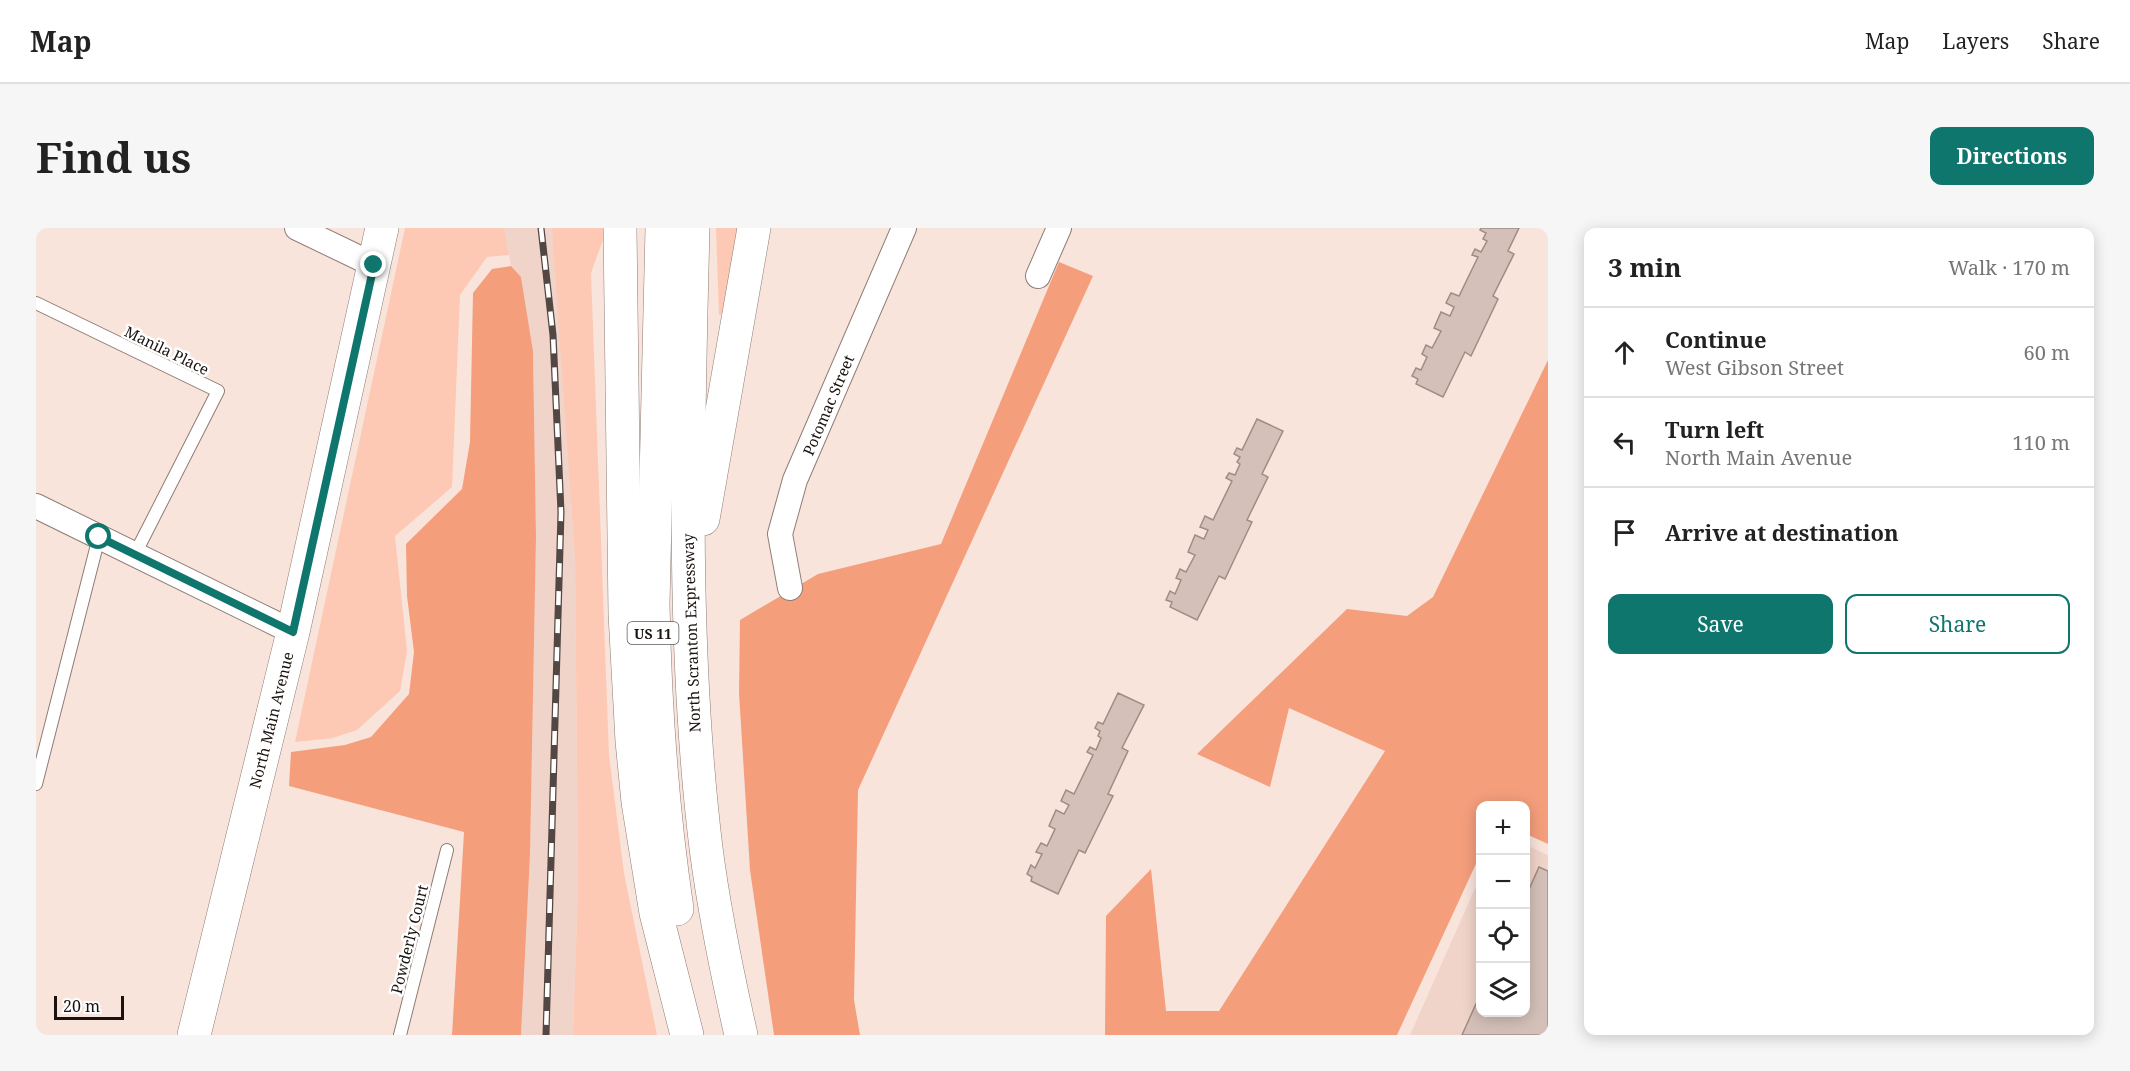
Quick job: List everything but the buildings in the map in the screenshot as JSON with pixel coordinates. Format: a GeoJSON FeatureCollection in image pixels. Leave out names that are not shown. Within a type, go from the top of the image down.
{"type":"FeatureCollection","features":[{"type":"Feature","properties":{"kind":"main road","name":"North Main Avenue"},"geometry":{"type":"LineString","coordinates":[[195,1035],[293,632],[382,228]]}},
{"type":"Feature","properties":{"kind":"main road"},"geometry":{"type":"LineString","coordinates":[[620,228],[625,603],[632,741],[652,891],[687,1035]]}},
{"type":"Feature","properties":{"kind":"main road","name":"US 11"},"geometry":{"type":"LineString","coordinates":[[662,228],[652,604],[657,729],[669,854],[701,1035]]}},
{"type":"Feature","properties":{"kind":"main road","name":"North Scranton Expressway"},"geometry":{"type":"LineString","coordinates":[[693,228],[687,483],[694,726],[706,849],[724,955],[741,1035]]}},
{"type":"Feature","properties":{"kind":"main road"},"geometry":{"type":"LineString","coordinates":[[690,604],[716,431],[754,228]]}},
{"type":"Feature","properties":{"kind":"street","name":"Potomac Street"},"geometry":{"type":"LineString","coordinates":[[790,588],[780,534],[795,480],[904,228]]}},
{"type":"Feature","properties":{"kind":"street"},"geometry":{"type":"LineString","coordinates":[[1038,276],[1059,228]]}},
{"type":"Feature","properties":{"kind":"street"},"geometry":{"type":"LineString","coordinates":[[300,229],[374,265]]}},
{"type":"Feature","properties":{"kind":"street"},"geometry":{"type":"LineString","coordinates":[[36,506],[293,632]]}},
{"type":"Feature","properties":{"kind":"lane","name":"Manila Place"},"geometry":{"type":"LineString","coordinates":[[36,303],[218,391],[135,554]]}},
{"type":"Feature","properties":{"kind":"lane"},"geometry":{"type":"LineString","coordinates":[[36,784],[99,537]]}},
{"type":"Feature","properties":{"kind":"lane","name":"Powderly Court"},"geometry":{"type":"LineString","coordinates":[[400,1035],[447,850]]}},
{"type":"Feature","properties":{"kind":"shaded area"},"geometry":{"type":"Polygon","coordinates":[[[405,228],[504,228],[509,255],[487,257],[460,295],[452,487],[395,536],[407,651],[400,691],[357,730],[333,738],[295,742],[405,228]]]}},
{"type":"Feature","properties":{"kind":"shaded area"},"geometry":{"type":"Polygon","coordinates":[[[504,228],[552,228],[555,254],[575,559],[578,884],[573,1035],[521,1035],[530,855],[536,537],[533,351],[521,277],[511,266],[504,228]]]}},
{"type":"Feature","properties":{"kind":"shaded area"},"geometry":{"type":"Polygon","coordinates":[[[552,228],[604,228],[604,237],[591,273],[609,755],[624,873],[657,1035],[573,1035],[578,884],[575,559],[552,228]]]}},
{"type":"Feature","properties":{"kind":"shaded area"},"geometry":{"type":"Polygon","coordinates":[[[716,228],[739,228],[725,312],[719,315],[716,228]]]}},
{"type":"Feature","properties":{"kind":"shaded area"},"geometry":{"type":"Polygon","coordinates":[[[1059,262],[1093,276],[858,790],[854,1000],[860,1035],[774,1035],[750,870],[739,693],[740,620],[818,574],[941,544],[1059,262]]]}},
{"type":"Feature","properties":{"kind":"shaded area"},"geometry":{"type":"Polygon","coordinates":[[[511,266],[521,277],[533,351],[536,537],[530,855],[521,1035],[452,1035],[464,832],[289,786],[291,752],[345,745],[371,737],[409,694],[414,652],[407,596],[406,544],[462,489],[470,442],[473,293],[492,269],[511,266]]]}},
{"type":"Feature","properties":{"kind":"shaded area"},"geometry":{"type":"Polygon","coordinates":[[[1548,360],[1548,844],[1530,836],[1530,801],[1476,801],[1476,864],[1397,1035],[1105,1035],[1106,916],[1151,869],[1166,1011],[1219,1011],[1385,751],[1289,708],[1270,787],[1197,754],[1347,609],[1407,616],[1433,597],[1548,360]]]}},
{"type":"Feature","properties":{"kind":"shaded area"},"geometry":{"type":"Polygon","coordinates":[[[1530,847],[1548,855],[1548,1035],[1410,1035],[1476,886],[1476,1017],[1530,1017],[1530,847]]]}},
{"type":"Feature","properties":{"kind":"railway"},"geometry":{"type":"LineString","coordinates":[[541,228],[553,335],[561,512],[546,1035]]}},
{"type":"Feature","properties":{"kind":"route"},"geometry":{"type":"LineString","coordinates":[[99,537],[293,632],[336,446],[374,265]]}}]}
